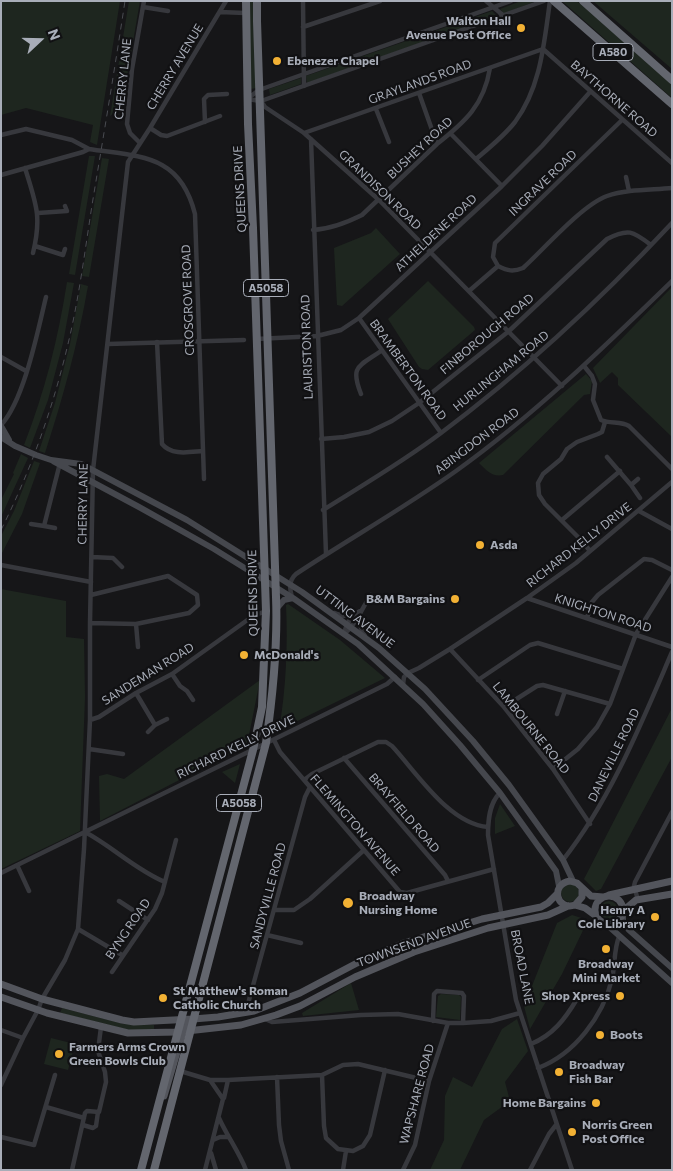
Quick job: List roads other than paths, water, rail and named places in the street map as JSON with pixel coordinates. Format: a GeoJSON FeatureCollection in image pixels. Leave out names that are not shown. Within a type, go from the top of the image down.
{"type":"FeatureCollection","features":[{"type":"Feature","properties":{"kind":"highway","name":"QUEENS DRIVE"},"geometry":{"type":"LineString","coordinates":[[154,1170],[180,1071],[184,1032],[180,1020],[253,750],[262,707],[266,611],[247,99],[246,1]]}},
{"type":"Feature","properties":{"kind":"highway","name":"QUEENS DRIVE"},"geometry":{"type":"LineString","coordinates":[[141,1170],[156,1114],[184,1032],[193,1019],[270,742],[277,654],[277,608],[257,1]]}},
{"type":"Feature","properties":{"kind":"highway","name":"A580"},"geometry":{"type":"LineString","coordinates":[[552,1],[672,104]]}},
{"type":"Feature","properties":{"kind":"highway","name":"A580"},"geometry":{"type":"LineString","coordinates":[[582,1],[672,80]]}},
{"type":"Feature","properties":{"kind":"main road"},"geometry":{"type":"LineString","coordinates":[[623,915],[623,906],[618,899],[605,896],[591,896],[573,881],[566,881],[560,886],[557,894],[560,902],[585,908],[605,923],[617,922],[623,915],[630,904],[638,900],[672,894]]}},
{"type":"Feature","properties":{"kind":"main road"},"geometry":{"type":"LineString","coordinates":[[596,916],[596,904],[605,896],[672,881]]}},
{"type":"Feature","properties":{"kind":"main road"},"geometry":{"type":"LineString","coordinates":[[572,906],[581,900],[582,889]]}},
{"type":"Feature","properties":{"kind":"main road","name":"TOWNSEND AVENUE"},"geometry":{"type":"LineString","coordinates":[[1,984],[42,999],[134,1022],[218,1017],[249,1012],[300,993],[357,963],[404,943],[443,930],[541,907],[557,894]]}},
{"type":"Feature","properties":{"kind":"main road","name":"TOWNSEND AVENUE"},"geometry":{"type":"LineString","coordinates":[[1,997],[38,1010],[128,1033],[184,1032],[242,1025],[300,1006],[379,965],[504,924],[548,915],[572,906]]}},
{"type":"Feature","properties":{"kind":"street","name":"CHERRY LANE"},"geometry":{"type":"LineString","coordinates":[[1,1085],[4,1074],[42,999],[65,960],[78,928],[90,720],[93,470],[128,162],[140,142],[130,133],[127,124],[132,69],[144,1]]}},
{"type":"Feature","properties":{"kind":"street","name":"CHERRY AVENUE"},"geometry":{"type":"LineString","coordinates":[[140,142],[226,1]]}},
{"type":"Feature","properties":{"kind":"street"},"geometry":{"type":"LineString","coordinates":[[303,1],[304,86]]}},
{"type":"Feature","properties":{"kind":"street"},"geometry":{"type":"LineString","coordinates":[[303,27],[380,1]]}},
{"type":"Feature","properties":{"kind":"street"},"geometry":{"type":"LineString","coordinates":[[486,1],[504,16]]}},
{"type":"Feature","properties":{"kind":"street"},"geometry":{"type":"LineString","coordinates":[[247,99],[260,90],[511,1]]}},
{"type":"Feature","properties":{"kind":"street"},"geometry":{"type":"LineString","coordinates":[[247,99],[260,102],[544,1]]}},
{"type":"Feature","properties":{"kind":"street"},"geometry":{"type":"LineString","coordinates":[[476,159],[514,124],[525,106],[535,84],[552,1]]}},
{"type":"Feature","properties":{"kind":"street"},"geometry":{"type":"LineString","coordinates":[[143,7],[168,11]]}},
{"type":"Feature","properties":{"kind":"street"},"geometry":{"type":"LineString","coordinates":[[220,12],[245,13]]}},
{"type":"Feature","properties":{"kind":"street","name":"GRAYLANDS ROAD"},"geometry":{"type":"LineString","coordinates":[[304,133],[542,49]]}},
{"type":"Feature","properties":{"kind":"street","name":"BAYTHORNE ROAD"},"geometry":{"type":"LineString","coordinates":[[542,49],[672,163]]}},
{"type":"Feature","properties":{"kind":"street","name":"BUSHEY ROAD"},"geometry":{"type":"LineString","coordinates":[[313,230],[329,229],[362,215],[437,144],[451,134],[475,109],[487,86],[490,68]]}},
{"type":"Feature","properties":{"kind":"street","name":"ATHELDENE ROAD"},"geometry":{"type":"LineString","coordinates":[[256,339],[317,336],[341,330],[359,318],[502,186],[542,146],[590,92]]}},
{"type":"Feature","properties":{"kind":"street"},"geometry":{"type":"LineString","coordinates":[[419,93],[437,144]]}},
{"type":"Feature","properties":{"kind":"street"},"geometry":{"type":"LineString","coordinates":[[205,122],[204,99],[208,95],[227,94]]}},
{"type":"Feature","properties":{"kind":"street","name":"GRANDISON ROAD"},"geometry":{"type":"LineString","coordinates":[[260,102],[304,133],[378,200],[562,386]]}},
{"type":"Feature","properties":{"kind":"street"},"geometry":{"type":"LineString","coordinates":[[376,109],[389,142]]}},
{"type":"Feature","properties":{"kind":"street"},"geometry":{"type":"LineString","coordinates":[[150,128],[161,135],[167,136],[220,116]]}},
{"type":"Feature","properties":{"kind":"street","name":"INGRAVE ROAD"},"geometry":{"type":"LineString","coordinates":[[498,266],[493,257],[495,243],[622,120]]}},
{"type":"Feature","properties":{"kind":"street"},"geometry":{"type":"LineString","coordinates":[[1,135],[26,129],[72,140],[89,149]]}},
{"type":"Feature","properties":{"kind":"street"},"geometry":{"type":"LineString","coordinates":[[451,134],[502,186]]}},
{"type":"Feature","properties":{"kind":"street","name":"LAURISTON ROAD"},"geometry":{"type":"LineString","coordinates":[[311,139],[326,554]]}},
{"type":"Feature","properties":{"kind":"street"},"geometry":{"type":"LineString","coordinates":[[1,174],[89,149]]}},
{"type":"Feature","properties":{"kind":"street","name":"CROSGROVE ROAD"},"geometry":{"type":"LineString","coordinates":[[89,149],[149,159],[172,171],[183,183],[190,197],[195,214],[204,478]]}},
{"type":"Feature","properties":{"kind":"street"},"geometry":{"type":"LineString","coordinates":[[25,168],[38,213],[38,228],[33,253]]}},
{"type":"Feature","properties":{"kind":"street"},"geometry":{"type":"LineString","coordinates":[[626,177],[629,191]]}},
{"type":"Feature","properties":{"kind":"street"},"geometry":{"type":"LineString","coordinates":[[469,291],[498,266],[507,271],[515,272],[523,268],[590,204],[607,196],[629,191],[672,188]]}},
{"type":"Feature","properties":{"kind":"street"},"geometry":{"type":"LineString","coordinates":[[38,213],[67,211],[65,206]]}},
{"type":"Feature","properties":{"kind":"street","name":"HURLINGHAM ROAD"},"geometry":{"type":"LineString","coordinates":[[323,510],[441,433],[535,358],[589,309],[672,223]]}},
{"type":"Feature","properties":{"kind":"street","name":"FINBOROUGH ROAD"},"geometry":{"type":"LineString","coordinates":[[321,439],[344,438],[369,432],[392,421],[418,403],[509,331],[607,239],[620,232],[635,233],[651,245]]}},
{"type":"Feature","properties":{"kind":"street"},"geometry":{"type":"LineString","coordinates":[[34,246],[63,256],[65,249]]}},
{"type":"Feature","properties":{"kind":"street","name":"ABINGDON ROAD"},"geometry":{"type":"LineString","coordinates":[[290,584],[291,578],[296,574],[456,472],[513,428],[584,366],[672,281]]}},
{"type":"Feature","properties":{"kind":"street"},"geometry":{"type":"LineString","coordinates":[[2,431],[26,371],[46,297]]}},
{"type":"Feature","properties":{"kind":"street","name":"BRAMBERTON ROAD"},"geometry":{"type":"LineString","coordinates":[[359,318],[441,433]]}},
{"type":"Feature","properties":{"kind":"street"},"geometry":{"type":"LineString","coordinates":[[108,344],[244,340]]}},
{"type":"Feature","properties":{"kind":"street"},"geometry":{"type":"LineString","coordinates":[[157,342],[160,436],[162,444],[166,449],[173,451],[203,451]]}},
{"type":"Feature","properties":{"kind":"street"},"geometry":{"type":"LineString","coordinates":[[362,394],[355,373],[358,367],[381,351]]}},
{"type":"Feature","properties":{"kind":"street"},"geometry":{"type":"LineString","coordinates":[[1,357],[26,371]]}},
{"type":"Feature","properties":{"kind":"street"},"geometry":{"type":"LineString","coordinates":[[584,366],[592,376],[595,384],[593,400],[601,420],[630,426],[672,469]]}},
{"type":"Feature","properties":{"kind":"street"},"geometry":{"type":"LineString","coordinates":[[590,551],[562,520],[544,504],[539,494],[538,483],[543,474],[561,459],[567,449],[577,442],[602,432],[605,422]]}},
{"type":"Feature","properties":{"kind":"street","name":"UTTING AVENUE"},"geometry":{"type":"LineString","coordinates":[[2,431],[10,443],[60,464],[93,484],[180,530],[276,587],[374,657],[423,704],[500,793],[556,871],[560,886]]}},
{"type":"Feature","properties":{"kind":"street"},"geometry":{"type":"LineString","coordinates":[[607,457],[640,498]]}},
{"type":"Feature","properties":{"kind":"street"},"geometry":{"type":"LineString","coordinates":[[44,526],[60,464]]}},
{"type":"Feature","properties":{"kind":"street","name":"UTTING AVENUE"},"geometry":{"type":"LineString","coordinates":[[60,464],[81,464],[187,520],[290,584],[368,640],[410,675],[456,722],[492,763],[563,860],[573,881]]}},
{"type":"Feature","properties":{"kind":"street"},"geometry":{"type":"LineString","coordinates":[[562,520],[620,471]]}},
{"type":"Feature","properties":{"kind":"street"},"geometry":{"type":"LineString","coordinates":[[631,485],[638,479]]}},
{"type":"Feature","properties":{"kind":"street","name":"RICHARD KELLY DRIVE"},"geometry":{"type":"LineString","coordinates":[[403,685],[404,677],[410,675],[527,598],[590,551],[672,482]]}},
{"type":"Feature","properties":{"kind":"street"},"geometry":{"type":"LineString","coordinates":[[639,511],[672,528]]}},
{"type":"Feature","properties":{"kind":"street"},"geometry":{"type":"LineString","coordinates":[[31,524],[55,528]]}},
{"type":"Feature","properties":{"kind":"street"},"geometry":{"type":"LineString","coordinates":[[92,557],[113,558],[122,566]]}},
{"type":"Feature","properties":{"kind":"street"},"geometry":{"type":"LineString","coordinates":[[587,618],[592,602],[598,595],[644,560],[652,560],[672,570]]}},
{"type":"Feature","properties":{"kind":"street"},"geometry":{"type":"LineString","coordinates":[[1,565],[91,582]]}},
{"type":"Feature","properties":{"kind":"street"},"geometry":{"type":"LineString","coordinates":[[90,623],[136,624],[188,613],[198,605],[197,595],[168,576],[91,595]]}},
{"type":"Feature","properties":{"kind":"street"},"geometry":{"type":"LineString","coordinates":[[553,769],[578,749],[597,727],[610,704],[636,634],[672,577]]}},
{"type":"Feature","properties":{"kind":"street"},"geometry":{"type":"LineString","coordinates":[[277,608],[284,600],[293,598],[290,584]]}},
{"type":"Feature","properties":{"kind":"street"},"geometry":{"type":"LineString","coordinates":[[348,627],[360,613],[371,595]]}},
{"type":"Feature","properties":{"kind":"street","name":"KNIGHTON ROAD"},"geometry":{"type":"LineString","coordinates":[[527,598],[672,647]]}},
{"type":"Feature","properties":{"kind":"street","name":"SANDEMAN ROAD"},"geometry":{"type":"LineString","coordinates":[[90,720],[99,717],[136,693],[172,674],[253,616],[266,611]]}},
{"type":"Feature","properties":{"kind":"street"},"geometry":{"type":"LineString","coordinates":[[330,612],[343,616],[360,613]]}},
{"type":"Feature","properties":{"kind":"street"},"geometry":{"type":"LineString","coordinates":[[360,613],[362,630],[368,640]]}},
{"type":"Feature","properties":{"kind":"street"},"geometry":{"type":"LineString","coordinates":[[344,634],[353,615]]}},
{"type":"Feature","properties":{"kind":"street"},"geometry":{"type":"LineString","coordinates":[[136,624],[138,647]]}},
{"type":"Feature","properties":{"kind":"street"},"geometry":{"type":"LineString","coordinates":[[478,680],[530,645],[538,643],[623,669]]}},
{"type":"Feature","properties":{"kind":"street","name":"LAMBOURNE ROAD"},"geometry":{"type":"LineString","coordinates":[[450,649],[504,707],[553,769],[590,824]]}},
{"type":"Feature","properties":{"kind":"street","name":"DANEVILLE ROAD"},"geometry":{"type":"LineString","coordinates":[[563,860],[590,824],[637,733],[672,652]]}},
{"type":"Feature","properties":{"kind":"street"},"geometry":{"type":"LineString","coordinates":[[172,674],[180,686],[188,691],[193,700]]}},
{"type":"Feature","properties":{"kind":"street","name":"RICHARD KELLY DRIVE"},"geometry":{"type":"LineString","coordinates":[[1,873],[387,684],[394,677]]}},
{"type":"Feature","properties":{"kind":"street"},"geometry":{"type":"LineString","coordinates":[[504,707],[536,686],[543,684],[610,704]]}},
{"type":"Feature","properties":{"kind":"street"},"geometry":{"type":"LineString","coordinates":[[557,714],[565,691]]}},
{"type":"Feature","properties":{"kind":"street"},"geometry":{"type":"LineString","coordinates":[[136,693],[155,725]]}},
{"type":"Feature","properties":{"kind":"street"},"geometry":{"type":"LineString","coordinates":[[148,732],[155,725],[167,719]]}},
{"type":"Feature","properties":{"kind":"street","name":"FLEMINGTON AVENUE"},"geometry":{"type":"LineString","coordinates":[[270,742],[402,893],[494,868]]}},
{"type":"Feature","properties":{"kind":"street"},"geometry":{"type":"LineString","coordinates":[[304,780],[378,742],[388,742],[451,812],[472,824],[488,828]]}},
{"type":"Feature","properties":{"kind":"street"},"geometry":{"type":"LineString","coordinates":[[89,749],[123,754]]}},
{"type":"Feature","properties":{"kind":"street","name":"BRAYFIELD ROAD"},"geometry":{"type":"LineString","coordinates":[[344,758],[445,875],[448,881]]}},
{"type":"Feature","properties":{"kind":"street","name":"SANDYVILLE ROAD"},"geometry":{"type":"LineString","coordinates":[[249,1012],[250,1000],[267,935],[305,797],[310,787]]}},
{"type":"Feature","properties":{"kind":"street","name":"BROAD LANE"},"geometry":{"type":"LineString","coordinates":[[500,793],[493,803],[488,828],[516,1000],[572,1170]]}},
{"type":"Feature","properties":{"kind":"street"},"geometry":{"type":"LineString","coordinates":[[638,900],[634,889],[635,882],[672,812]]}},
{"type":"Feature","properties":{"kind":"street"},"geometry":{"type":"LineString","coordinates":[[85,832],[100,840],[154,878],[165,882]]}},
{"type":"Feature","properties":{"kind":"street","name":"BYNG ROAD"},"geometry":{"type":"LineString","coordinates":[[112,972],[155,909],[165,882],[176,840]]}},
{"type":"Feature","properties":{"kind":"street"},"geometry":{"type":"LineString","coordinates":[[275,910],[294,910],[310,899],[364,850]]}},
{"type":"Feature","properties":{"kind":"street"},"geometry":{"type":"LineString","coordinates":[[17,865],[29,891]]}},
{"type":"Feature","properties":{"kind":"street"},"geometry":{"type":"LineString","coordinates":[[120,901],[148,920]]}},
{"type":"Feature","properties":{"kind":"street"},"geometry":{"type":"LineString","coordinates":[[538,1068],[552,1061],[574,1044],[596,1017],[611,982],[623,915]]}},
{"type":"Feature","properties":{"kind":"street"},"geometry":{"type":"LineString","coordinates":[[623,915],[629,930],[672,968]]}},
{"type":"Feature","properties":{"kind":"street"},"geometry":{"type":"LineString","coordinates":[[605,923],[672,983]]}},
{"type":"Feature","properties":{"kind":"street"},"geometry":{"type":"LineString","coordinates":[[78,928],[122,956]]}},
{"type":"Feature","properties":{"kind":"street"},"geometry":{"type":"LineString","coordinates":[[267,935],[301,943]]}},
{"type":"Feature","properties":{"kind":"street"},"geometry":{"type":"LineString","coordinates":[[433,1021],[434,994],[437,991],[462,992],[464,996],[463,1022]]}},
{"type":"Feature","properties":{"kind":"street"},"geometry":{"type":"LineString","coordinates":[[531,1044],[554,1030],[577,999]]}},
{"type":"Feature","properties":{"kind":"street"},"geometry":{"type":"LineString","coordinates":[[264,1019],[272,1022],[398,1014],[448,1023],[491,1021],[520,1013]]}},
{"type":"Feature","properties":{"kind":"street","name":"WAPSHARE ROAD"},"geometry":{"type":"LineString","coordinates":[[403,1170],[415,1145],[429,1080],[448,1023]]}},
{"type":"Feature","properties":{"kind":"street"},"geometry":{"type":"LineString","coordinates":[[83,1125],[93,1128],[96,1126],[106,1082],[105,1072],[98,1051],[102,1027]]}},
{"type":"Feature","properties":{"kind":"street"},"geometry":{"type":"LineString","coordinates":[[1,1030],[23,1038]]}},
{"type":"Feature","properties":{"kind":"street"},"geometry":{"type":"LineString","coordinates":[[180,1071],[210,1080],[228,1080],[322,1075],[335,1068],[358,1064],[429,1080]]}},
{"type":"Feature","properties":{"kind":"street"},"geometry":{"type":"LineString","coordinates":[[322,1075],[326,1138],[332,1146],[346,1151],[363,1146],[370,1135],[385,1070]]}},
{"type":"Feature","properties":{"kind":"street"},"geometry":{"type":"LineString","coordinates":[[1,1137],[34,1145],[54,1074]]}},
{"type":"Feature","properties":{"kind":"street"},"geometry":{"type":"LineString","coordinates":[[277,1077],[278,1125],[289,1170]]}},
{"type":"Feature","properties":{"kind":"street"},"geometry":{"type":"LineString","coordinates":[[210,1080],[223,1099]]}},
{"type":"Feature","properties":{"kind":"street"},"geometry":{"type":"LineString","coordinates":[[211,1152],[215,1170],[206,1170],[228,1080]]}},
{"type":"Feature","properties":{"kind":"street"},"geometry":{"type":"LineString","coordinates":[[46,1107],[84,1118]]}},
{"type":"Feature","properties":{"kind":"street"},"geometry":{"type":"LineString","coordinates":[[72,1170],[87,1111],[98,1112]]}},
{"type":"Feature","properties":{"kind":"street"},"geometry":{"type":"LineString","coordinates":[[219,1118],[228,1137],[242,1158],[246,1170]]}},
{"type":"Feature","properties":{"kind":"street"},"geometry":{"type":"LineString","coordinates":[[530,1170],[549,1134],[556,1125]]}},
{"type":"Feature","properties":{"kind":"street"},"geometry":{"type":"LineString","coordinates":[[213,1140],[220,1137],[228,1137]]}},
{"type":"Feature","properties":{"kind":"street"},"geometry":{"type":"LineString","coordinates":[[343,1170],[346,1151]]}},
{"type":"Feature","properties":{"kind":"railway"},"geometry":{"type":"LineString","coordinates":[[1,530],[39,441],[67,348],[78,293],[125,1]]}},
{"type":"Feature","properties":{"kind":"place","name":"Walton Hall Avenue Post Office"},"geometry":{"type":"Point","coordinates":[521,28]}},
{"type":"Feature","properties":{"kind":"place","name":"Ebenezer Chapel"},"geometry":{"type":"Point","coordinates":[277,61]}},
{"type":"Feature","properties":{"kind":"place","name":"Asda"},"geometry":{"type":"Point","coordinates":[480,545]}},
{"type":"Feature","properties":{"kind":"place","name":"B&M Bargains"},"geometry":{"type":"Point","coordinates":[455,599]}},
{"type":"Feature","properties":{"kind":"place","name":"McDonald's"},"geometry":{"type":"Point","coordinates":[244,655]}},
{"type":"Feature","properties":{"kind":"place","name":"Broadway Nursing Home"},"geometry":{"type":"Point","coordinates":[348,903]}},
{"type":"Feature","properties":{"kind":"place","name":"Henry A Cole Library"},"geometry":{"type":"Point","coordinates":[655,917]}},
{"type":"Feature","properties":{"kind":"place","name":"Broadway Mini Market"},"geometry":{"type":"Point","coordinates":[606,949]}},
{"type":"Feature","properties":{"kind":"place","name":"Shop Xpress"},"geometry":{"type":"Point","coordinates":[620,996]}},
{"type":"Feature","properties":{"kind":"place","name":"St Matthew's Roman Catholic Church"},"geometry":{"type":"Point","coordinates":[163,998]}},
{"type":"Feature","properties":{"kind":"place","name":"Boots"},"geometry":{"type":"Point","coordinates":[600,1035]}},
{"type":"Feature","properties":{"kind":"place","name":"Farmers Arms Crown Green Bowls Club"},"geometry":{"type":"Point","coordinates":[59,1054]}},
{"type":"Feature","properties":{"kind":"place","name":"Broadway Fish Bar"},"geometry":{"type":"Point","coordinates":[559,1072]}},
{"type":"Feature","properties":{"kind":"place","name":"Home Bargains"},"geometry":{"type":"Point","coordinates":[596,1103]}},
{"type":"Feature","properties":{"kind":"place","name":"Norris Green Post Office"},"geometry":{"type":"Point","coordinates":[572,1132]}}]}
